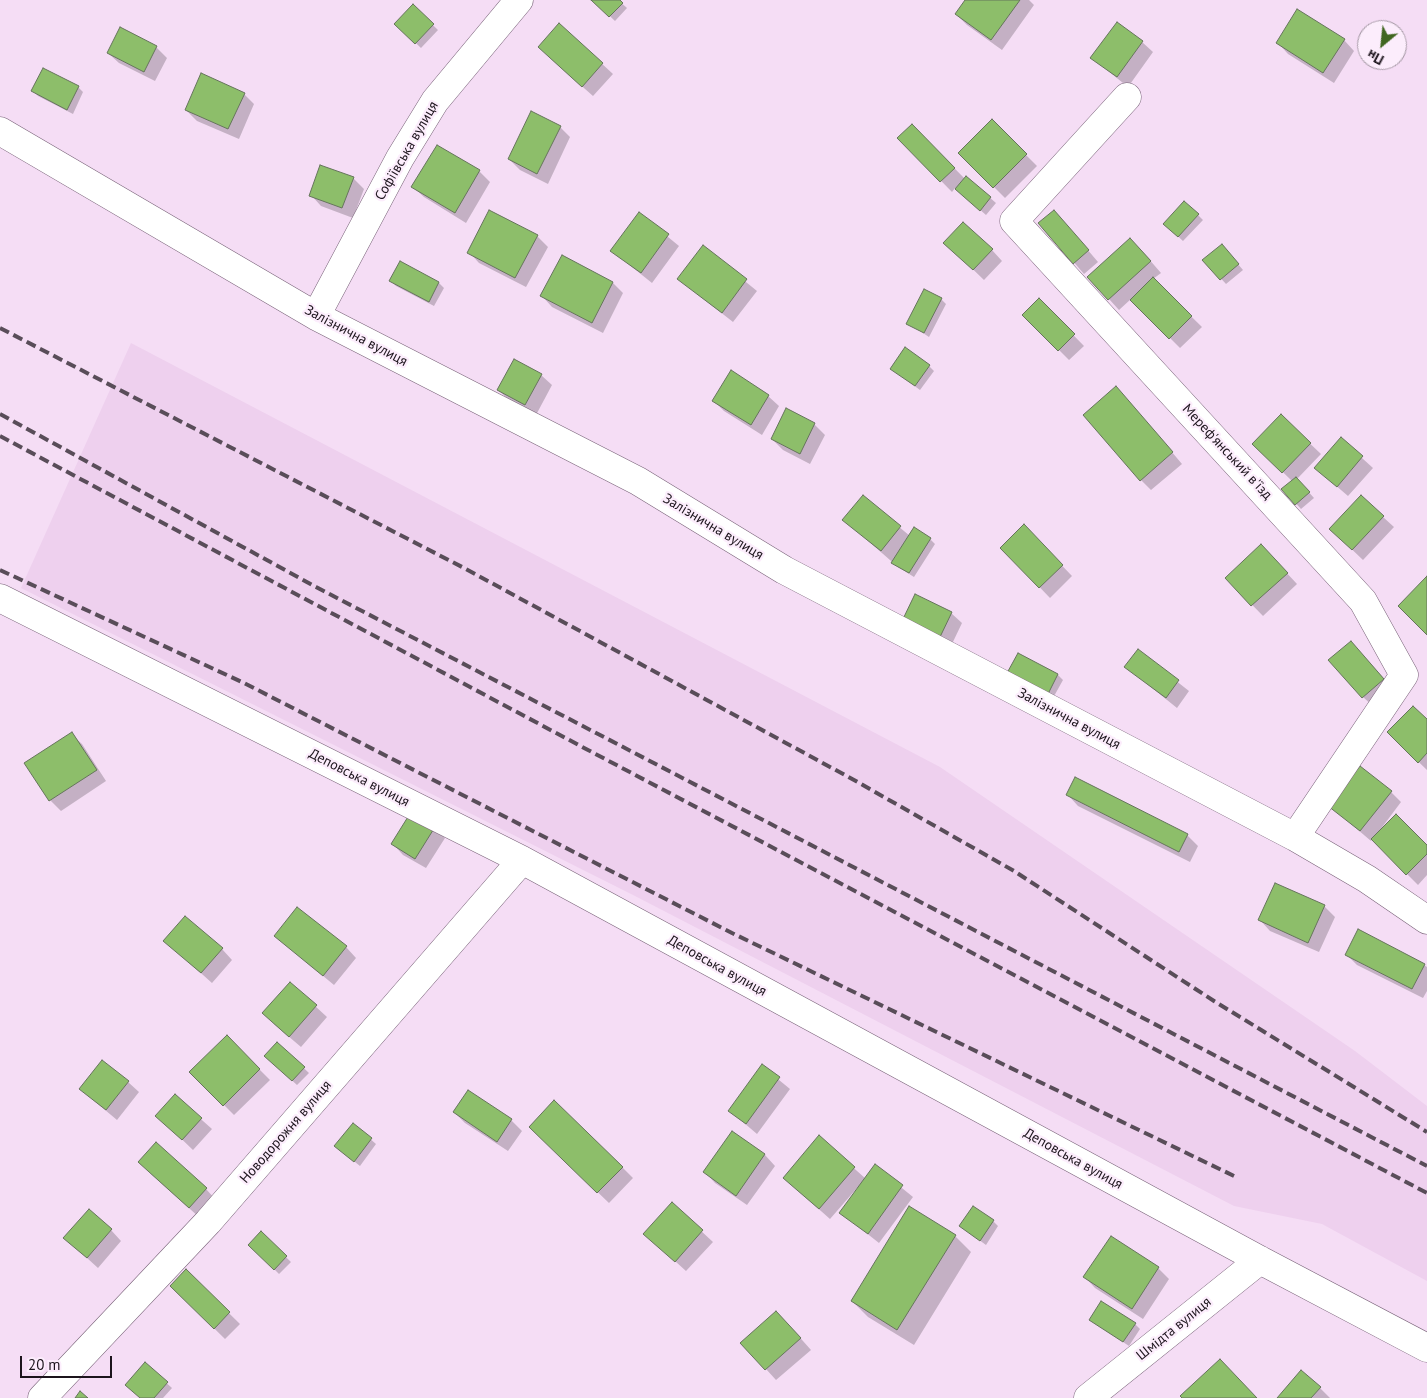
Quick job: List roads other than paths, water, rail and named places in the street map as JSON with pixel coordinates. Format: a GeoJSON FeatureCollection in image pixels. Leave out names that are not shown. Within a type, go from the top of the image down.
{"type":"FeatureCollection","features":[{"type":"Feature","properties":{"kind":"street","name":"Софіївська вулиця"},"geometry":{"type":"LineString","coordinates":[[316,316],[400,158],[435,102],[519,0]]}},
{"type":"Feature","properties":{"kind":"street","name":"Мереф'янський в'їзд"},"geometry":{"type":"LineString","coordinates":[[1127,97],[1014,220],[1363,601],[1404,675],[1295,837]]}},
{"type":"Feature","properties":{"kind":"street","name":"Залізнична вулиця"},"geometry":{"type":"LineString","coordinates":[[0,131],[316,316],[638,481],[784,570],[1295,837],[1367,879],[1427,920]]}},
{"type":"Feature","properties":{"kind":"street","name":"Деповська вулиця"},"geometry":{"type":"LineString","coordinates":[[0,598],[522,860],[1260,1260],[1427,1348]]}},
{"type":"Feature","properties":{"kind":"street","name":"Новодорожня вулиця"},"geometry":{"type":"LineString","coordinates":[[42,1398],[208,1222],[522,860]]}},
{"type":"Feature","properties":{"kind":"street","name":"Шмідта вулиця"},"geometry":{"type":"LineString","coordinates":[[1088,1398],[1260,1260]]}},
{"type":"Feature","properties":{"kind":"railway"},"geometry":{"type":"LineString","coordinates":[[0,328],[464,568],[854,780],[1014,871],[1214,1001],[1427,1132]]}},
{"type":"Feature","properties":{"kind":"railway"},"geometry":{"type":"LineString","coordinates":[[0,414],[316,587],[1427,1166]]}},
{"type":"Feature","properties":{"kind":"railway"},"geometry":{"type":"LineString","coordinates":[[0,436],[588,750],[1427,1193]]}},
{"type":"Feature","properties":{"kind":"railway"},"geometry":{"type":"LineString","coordinates":[[0,570],[244,683],[732,933],[1234,1176]]}}]}
